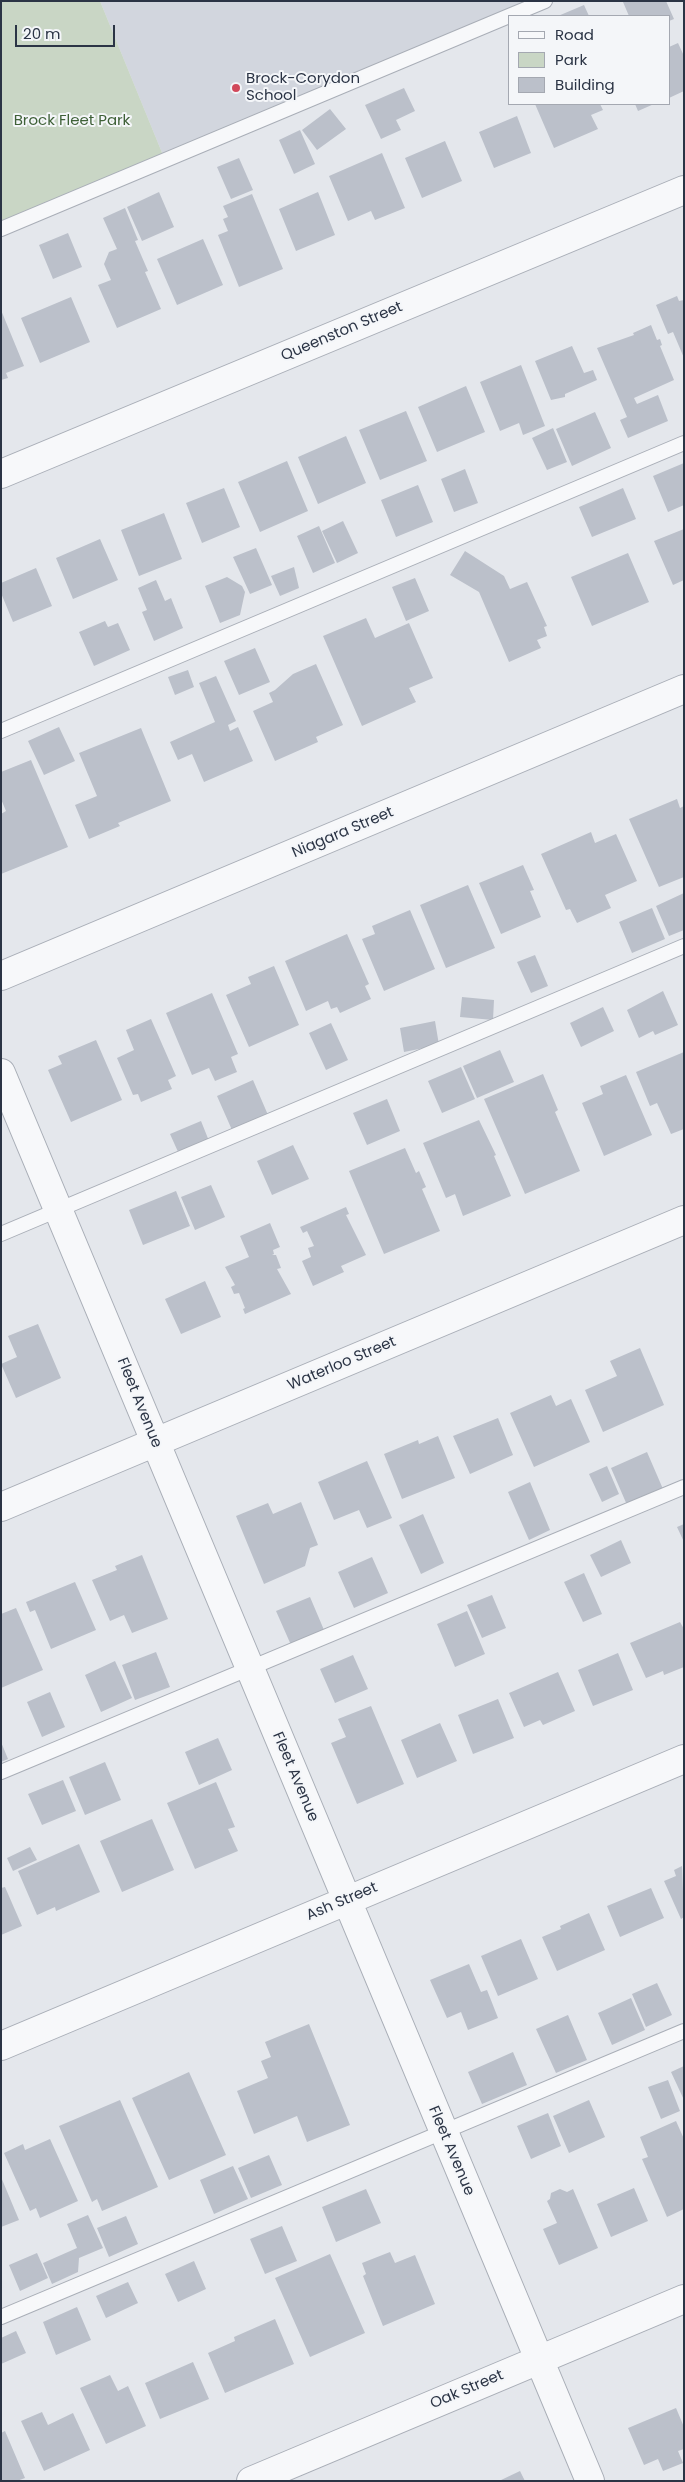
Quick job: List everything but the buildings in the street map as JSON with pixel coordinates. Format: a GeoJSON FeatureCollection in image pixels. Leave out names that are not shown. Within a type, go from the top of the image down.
{"type":"FeatureCollection","features":[{"type":"Feature","properties":{"kind":"street","name":"Queenston Street"},"geometry":{"type":"LineString","coordinates":[[1,474],[684,190]]}},
{"type":"Feature","properties":{"kind":"street","name":"Niagara Street"},"geometry":{"type":"LineString","coordinates":[[1,976],[684,690]]}},
{"type":"Feature","properties":{"kind":"street","name":"Fleet Avenue"},"geometry":{"type":"LineString","coordinates":[[1,1073],[590,2481]]}},
{"type":"Feature","properties":{"kind":"street","name":"Waterloo Street"},"geometry":{"type":"LineString","coordinates":[[1,1507],[684,1220]]}},
{"type":"Feature","properties":{"kind":"street","name":"Ash Street"},"geometry":{"type":"LineString","coordinates":[[1,2046],[684,1759]]}},
{"type":"Feature","properties":{"kind":"street","name":"Oak Street"},"geometry":{"type":"LineString","coordinates":[[251,2481],[684,2299]]}},
{"type":"Feature","properties":{"kind":"lane"},"geometry":{"type":"LineString","coordinates":[[511,15],[545,1]]}},
{"type":"Feature","properties":{"kind":"lane"},"geometry":{"type":"LineString","coordinates":[[1,229],[508,16]]}},
{"type":"Feature","properties":{"kind":"lane"},"geometry":{"type":"LineString","coordinates":[[1,731],[684,443]]}},
{"type":"Feature","properties":{"kind":"lane"},"geometry":{"type":"LineString","coordinates":[[1,1234],[684,946]]}},
{"type":"Feature","properties":{"kind":"lane"},"geometry":{"type":"LineString","coordinates":[[1,1772],[684,1487]]}},
{"type":"Feature","properties":{"kind":"lane"},"geometry":{"type":"LineString","coordinates":[[1,2317],[684,2031]]}},
{"type":"Feature","properties":{"kind":"shaded area","name":"Brock-Corydon School"},"geometry":{"type":"Polygon","coordinates":[[[100,1],[545,1],[508,15],[165,160],[100,1]]]}},
{"type":"Feature","properties":{"kind":"green space","name":"Brock Fleet Park"},"geometry":{"type":"Polygon","coordinates":[[[1,1],[100,1],[165,160],[1,229],[1,1]]]}},
{"type":"Feature","properties":{"kind":"place","name":"Brock-Corydon School"},"geometry":{"type":"Point","coordinates":[236,88]}}]}
